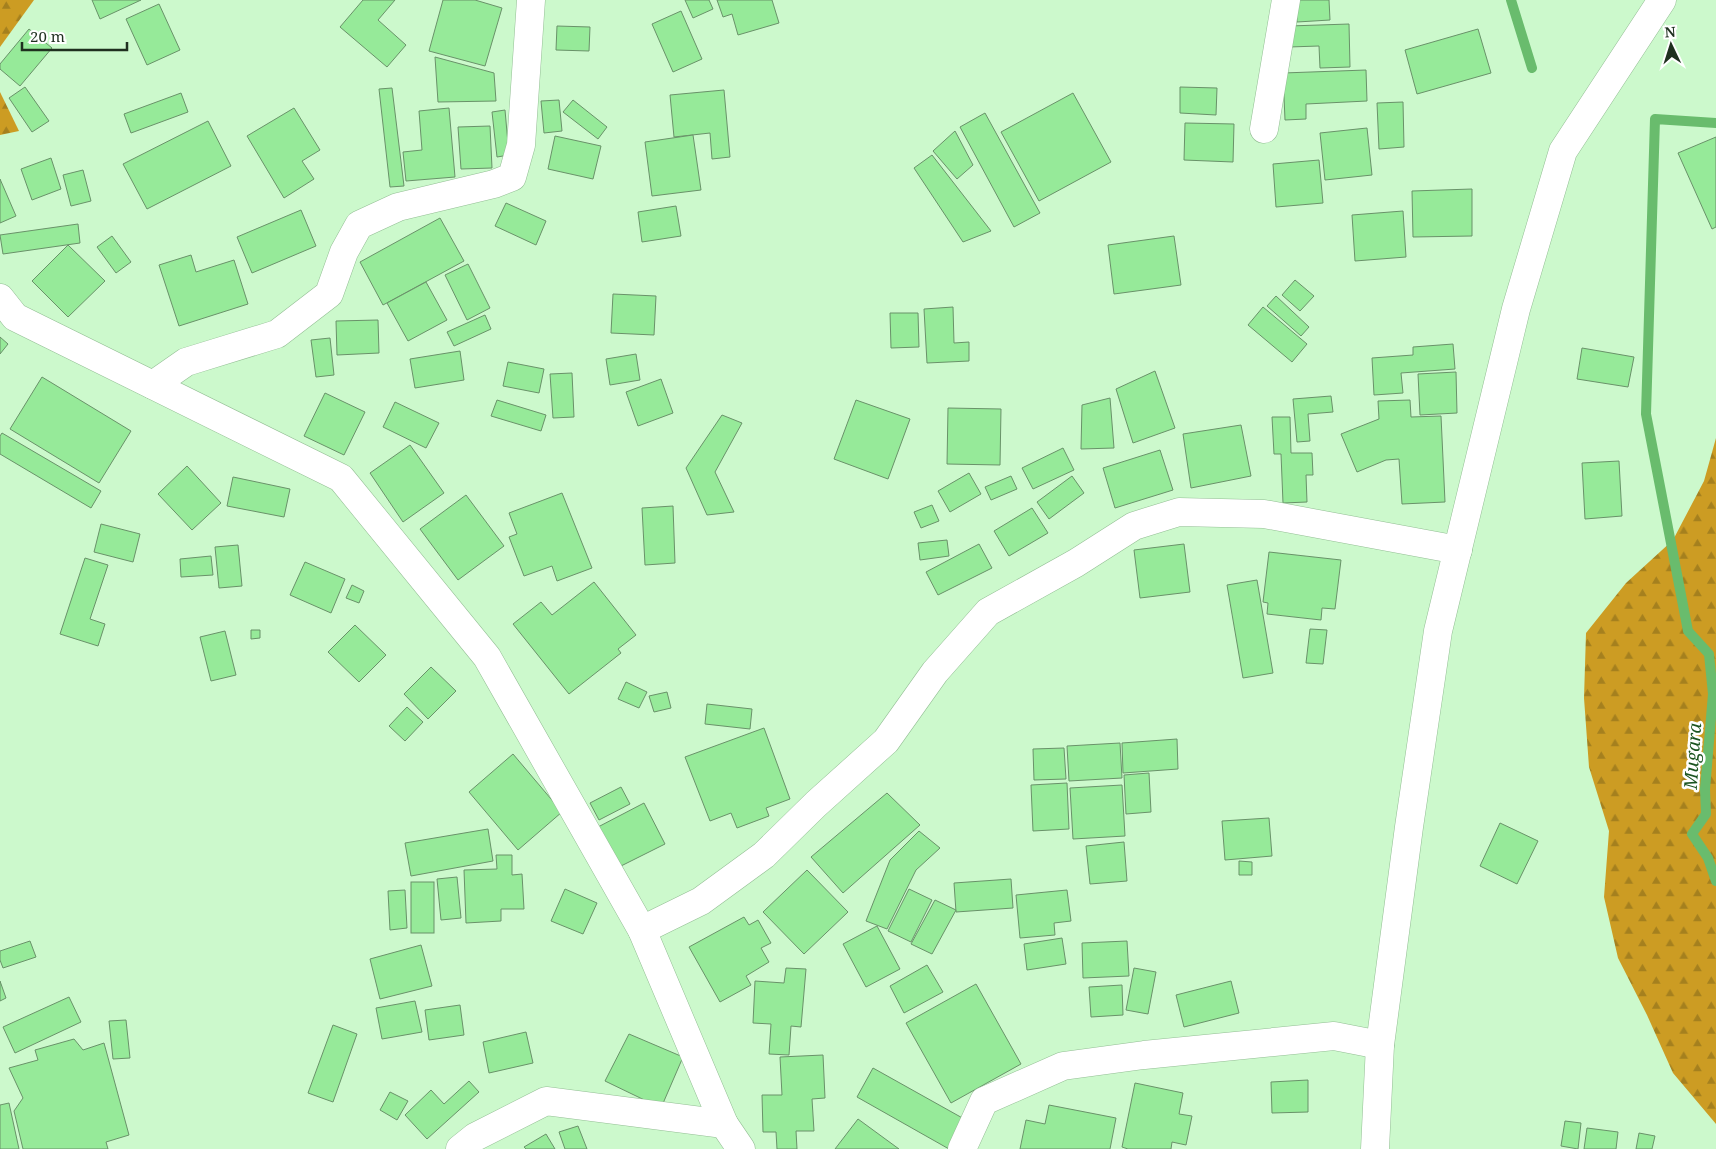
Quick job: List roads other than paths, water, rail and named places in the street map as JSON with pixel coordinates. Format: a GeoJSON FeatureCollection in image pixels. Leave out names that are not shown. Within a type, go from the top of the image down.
{"type":"FeatureCollection","features":[{"type":"Feature","properties":{"kind":"street"},"geometry":{"type":"LineString","coordinates":[[153,385],[186,362],[277,334],[329,294],[344,252],[359,225],[398,207],[494,184],[512,177],[521,145],[531,0]]}},
{"type":"Feature","properties":{"kind":"street"},"geometry":{"type":"LineString","coordinates":[[1264,129],[1286,0]]}},
{"type":"Feature","properties":{"kind":"street"},"geometry":{"type":"LineString","coordinates":[[1375,1149],[1380,1044],[1438,631],[1516,309],[1563,151],[1662,0]]}},
{"type":"Feature","properties":{"kind":"street"},"geometry":{"type":"LineString","coordinates":[[0,298],[15,317],[341,478],[487,657],[642,930],[724,1124],[741,1149]]}},
{"type":"Feature","properties":{"kind":"street"},"geometry":{"type":"LineString","coordinates":[[642,930],[701,901],[764,855],[816,804],[886,742],[934,672],[988,612],[1076,562],[1134,526],[1179,512],[1264,514],[1458,550]]}},
{"type":"Feature","properties":{"kind":"street"},"geometry":{"type":"LineString","coordinates":[[962,1149],[984,1101],[1063,1066],[1144,1055],[1334,1036],[1380,1044]]}},
{"type":"Feature","properties":{"kind":"street"},"geometry":{"type":"LineString","coordinates":[[460,1149],[475,1137],[546,1101],[724,1124]]}},
{"type":"Feature","properties":{"kind":"waterway"},"geometry":{"type":"LineString","coordinates":[[1511,0],[1532,68]]}},
{"type":"Feature","properties":{"kind":"waterway","name":"Mugara"},"geometry":{"type":"LineString","coordinates":[[1716,123],[1655,119],[1646,414],[1688,631],[1709,654],[1713,694],[1705,789],[1706,814],[1692,834],[1708,858],[1716,881]]}}]}
